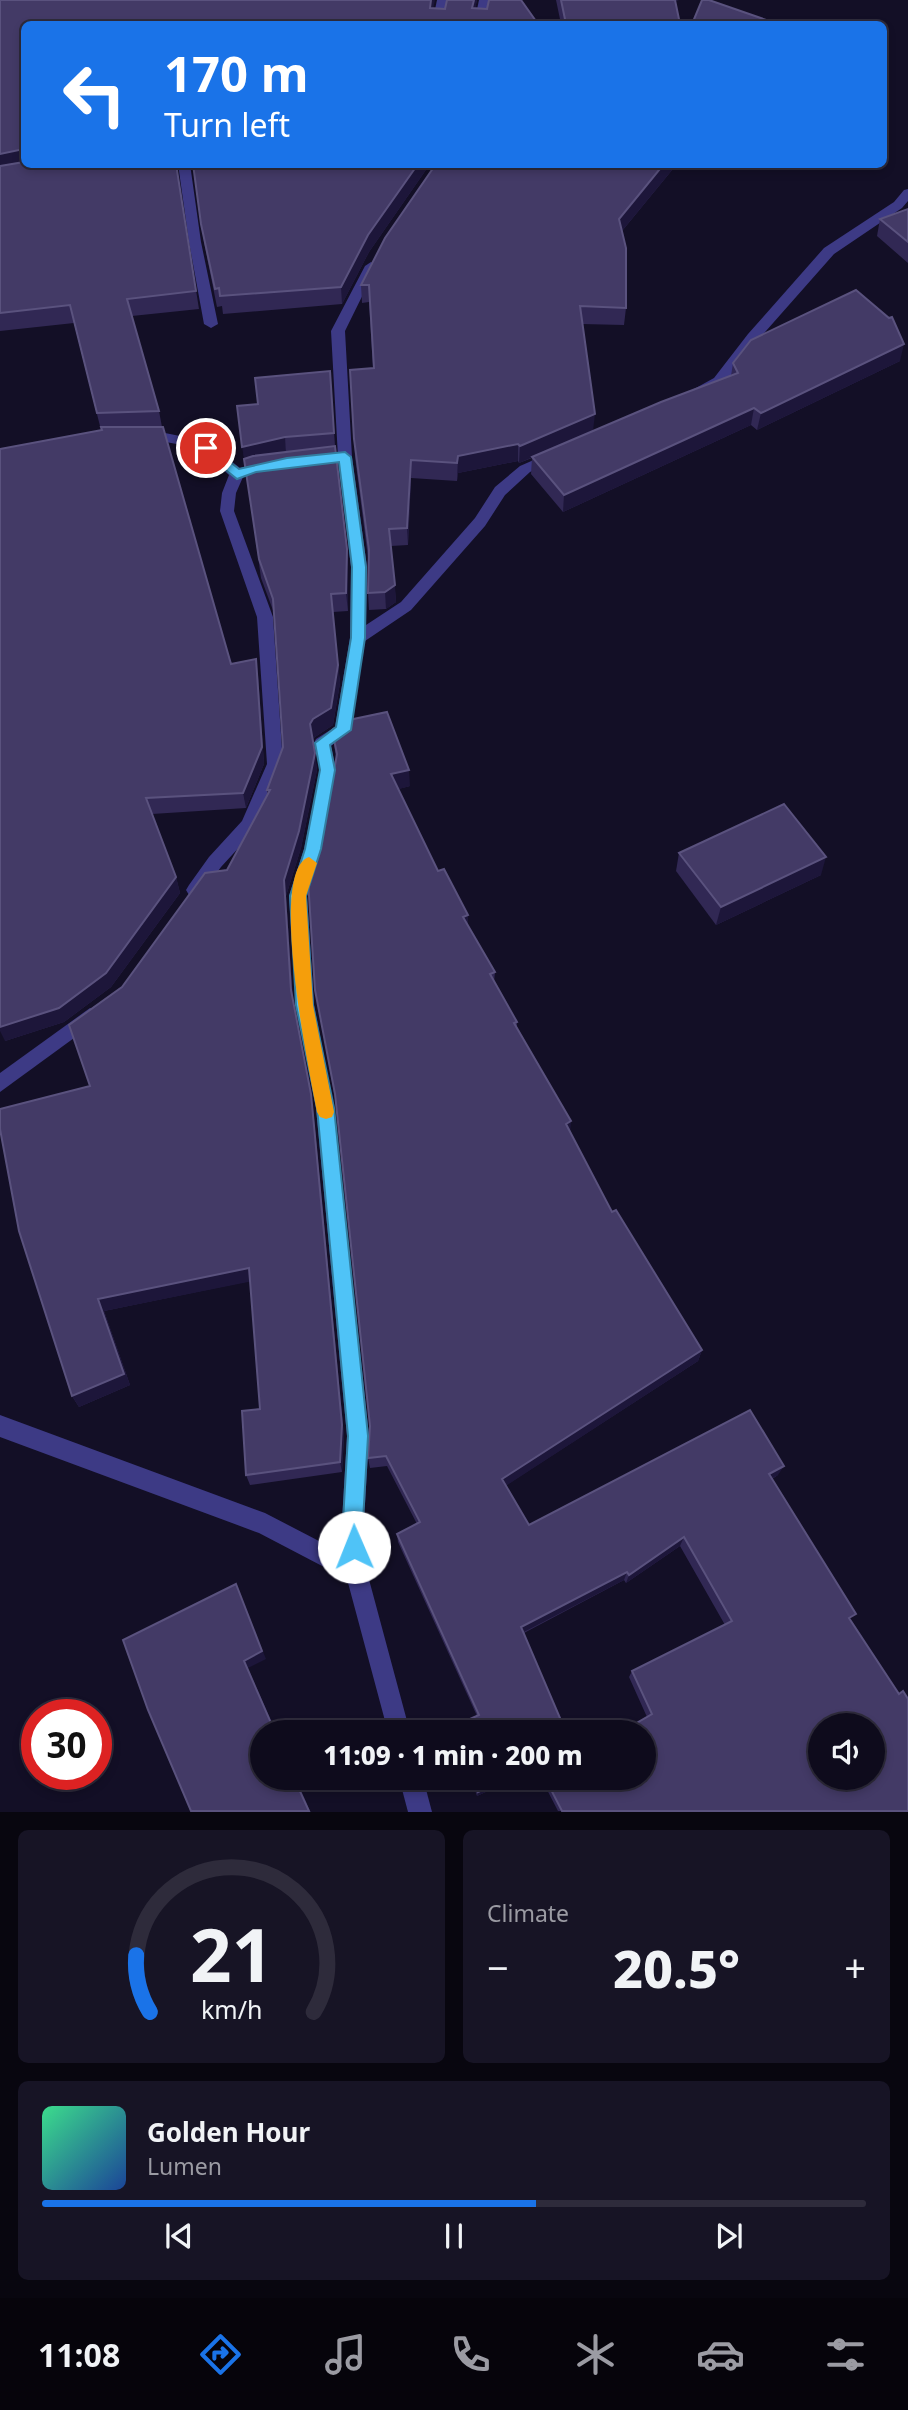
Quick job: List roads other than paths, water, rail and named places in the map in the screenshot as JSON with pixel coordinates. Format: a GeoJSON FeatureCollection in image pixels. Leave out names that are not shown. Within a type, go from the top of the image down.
{"type":"FeatureCollection","features":[{"type":"Feature","properties":{"kind":"street"},"geometry":{"type":"LineString","coordinates":[[439,21],[443,0]]}},
{"type":"Feature","properties":{"kind":"street"},"geometry":{"type":"LineString","coordinates":[[481,21],[485,0]]}},
{"type":"Feature","properties":{"kind":"street"},"geometry":{"type":"LineString","coordinates":[[185,168],[211,324]]}},
{"type":"Feature","properties":{"kind":"street"},"geometry":{"type":"LineString","coordinates":[[684,400],[719,381],[753,337],[829,251],[898,205],[908,193]]}},
{"type":"Feature","properties":{"kind":"street"},"geometry":{"type":"LineString","coordinates":[[377,254],[338,331],[339,457],[359,567],[358,638],[343,730],[322,743],[328,770],[313,849],[298,896],[305,1005],[326,1108],[358,1436],[353,1521],[356,1572],[396,1720]]}},
{"type":"Feature","properties":{"kind":"street"},"geometry":{"type":"LineString","coordinates":[[131,436],[144,433],[195,443],[206,448],[237,474]]}},
{"type":"Feature","properties":{"kind":"street"},"geometry":{"type":"LineString","coordinates":[[358,638],[406,606],[480,522],[500,491],[525,469],[565,451]]}},
{"type":"Feature","properties":{"kind":"street"},"geometry":{"type":"LineString","coordinates":[[182,908],[215,862],[248,826],[261,802],[275,764],[265,617],[227,511],[229,493],[237,474],[253,468],[287,462]]}},
{"type":"Feature","properties":{"kind":"street"},"geometry":{"type":"LineString","coordinates":[[0,1084],[108,1003]]}},
{"type":"Feature","properties":{"kind":"street"},"geometry":{"type":"LineString","coordinates":[[0,1426],[265,1524],[356,1572]]}},
{"type":"Feature","properties":{"kind":"street"},"geometry":{"type":"LineString","coordinates":[[415,1790],[421,1811]]}}]}
